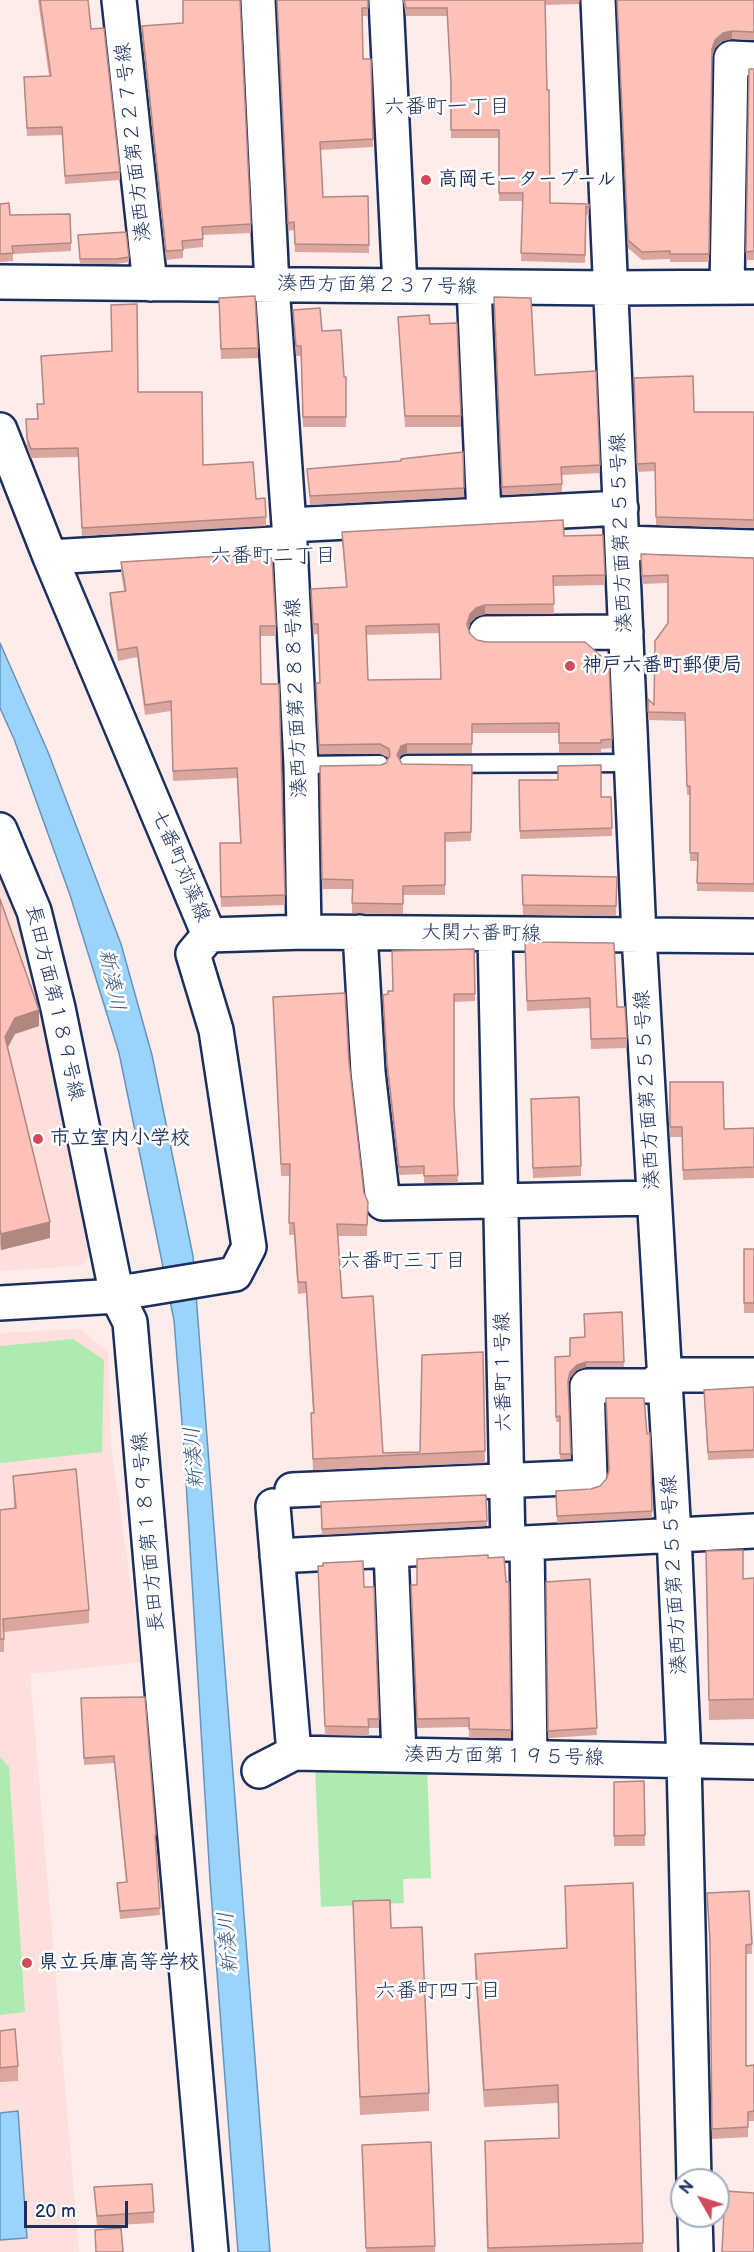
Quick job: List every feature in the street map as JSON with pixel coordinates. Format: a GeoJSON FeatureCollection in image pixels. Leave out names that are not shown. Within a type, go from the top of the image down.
{"type":"FeatureCollection","features":[{"type":"Feature","properties":{"kind":"street","name":"湊西方面第２２７号線"},"geometry":{"type":"LineString","coordinates":[[119,0],[150,284]]}},
{"type":"Feature","properties":{"kind":"street","name":"湊西方面第２８８号線"},"geometry":{"type":"LineString","coordinates":[[258,0],[272,285],[290,534],[301,765],[304,932]]}},
{"type":"Feature","properties":{"kind":"street"},"geometry":{"type":"LineString","coordinates":[[386,0],[400,286]]}},
{"type":"Feature","properties":{"kind":"street","name":"湊西方面第２５５号線"},"geometry":{"type":"LineString","coordinates":[[598,0],[639,936],[674,1535],[684,1760],[694,2168]]}},
{"type":"Feature","properties":{"kind":"street"},"geometry":{"type":"LineString","coordinates":[[740,287],[731,58],[754,59]]}},
{"type":"Feature","properties":{"kind":"street","name":"湊西方面第２３７号線"},"geometry":{"type":"LineString","coordinates":[[0,282],[611,288],[740,287]]}},
{"type":"Feature","properties":{"kind":"street"},"geometry":{"type":"LineString","coordinates":[[474,287],[484,515]]}},
{"type":"Feature","properties":{"kind":"street","name":"七番町苅藻線"},"geometry":{"type":"LineString","coordinates":[[0,430],[208,935],[193,954],[216,1030],[249,1247],[235,1274],[125,1294]]}},
{"type":"Feature","properties":{"kind":"street"},"geometry":{"type":"LineString","coordinates":[[50,556],[484,515],[621,508]]}},
{"type":"Feature","properties":{"kind":"street"},"geometry":{"type":"LineString","coordinates":[[622,543],[754,547]]}},
{"type":"Feature","properties":{"kind":"street"},"geometry":{"type":"LineString","coordinates":[[486,633],[626,632]]}},
{"type":"Feature","properties":{"kind":"street","name":"長田方面第１８９号線"},"geometry":{"type":"LineString","coordinates":[[0,830],[34,911],[130,1322],[211,2252]]}},
{"type":"Feature","properties":{"kind":"street"},"geometry":{"type":"LineString","coordinates":[[360,932],[368,1072],[383,1203],[654,1198]]}},
{"type":"Feature","properties":{"kind":"street","name":"大関六番町線"},"geometry":{"type":"LineString","coordinates":[[208,935],[360,932],[754,936]]}},
{"type":"Feature","properties":{"kind":"street","name":"六番町１号線"},"geometry":{"type":"LineString","coordinates":[[495,934],[506,1481],[517,1543],[530,1757]]}},
{"type":"Feature","properties":{"kind":"street"},"geometry":{"type":"LineString","coordinates":[[0,1303],[125,1294]]}},
{"type":"Feature","properties":{"kind":"street"},"geometry":{"type":"LineString","coordinates":[[294,1753],[277,1556],[282,1498],[590,1477],[587,1386],[651,1386],[665,1375],[754,1375]]}},
{"type":"Feature","properties":{"kind":"street"},"geometry":{"type":"LineString","coordinates":[[277,1556],[754,1531]]}},
{"type":"Feature","properties":{"kind":"street"},"geometry":{"type":"LineString","coordinates":[[391,1550],[399,1755]]}},
{"type":"Feature","properties":{"kind":"street","name":"湊西方面第１９５号線"},"geometry":{"type":"LineString","coordinates":[[259,1771],[294,1753],[754,1762]]}},
{"type":"Feature","properties":{"kind":"street"},"geometry":{"type":"LineString","coordinates":[[695,2228],[696,2252]]}},
{"type":"Feature","properties":{"kind":"lane"},"geometry":{"type":"LineString","coordinates":[[407,764],[632,763]]}},
{"type":"Feature","properties":{"kind":"lane"},"geometry":{"type":"LineString","coordinates":[[301,765],[380,764]]}},
{"type":"Feature","properties":{"kind":"shaded area","name":"市立室内小学校"},"geometry":{"type":"Polygon","coordinates":[[[0,876],[15,915],[54,1037],[100,1242],[81,1266],[0,1271],[0,876]]]}},
{"type":"Feature","properties":{"kind":"shaded area","name":"県立兵庫高等学校"},"geometry":{"type":"Polygon","coordinates":[[[80,1329],[108,1352],[111,1447],[142,1662],[30,1674],[79,2252],[0,2252],[0,1333],[80,1329]]]}},
{"type":"Feature","properties":{"kind":"green space"},"geometry":{"type":"Polygon","coordinates":[[[73,1339],[104,1360],[102,1452],[0,1463],[0,1346],[73,1339]]]}},
{"type":"Feature","properties":{"kind":"green space"},"geometry":{"type":"Polygon","coordinates":[[[0,1757],[9,1767],[25,2012],[0,2015],[0,1757]]]}},
{"type":"Feature","properties":{"kind":"green space"},"geometry":{"type":"Polygon","coordinates":[[[427,1763],[431,1878],[403,1879],[404,1903],[321,1907],[315,1768],[427,1763]]]}},
{"type":"Feature","properties":{"kind":"water","name":"新湊川"},"geometry":{"type":"Polygon","coordinates":[[[0,643],[48,752],[121,944],[152,1055],[193,1256],[270,2252],[238,2252],[210,1879],[174,1320],[119,1053],[70,895],[14,739],[0,708],[0,643]]]}},
{"type":"Feature","properties":{"kind":"water"},"geometry":{"type":"Polygon","coordinates":[[[18,2111],[27,2238],[0,2240],[0,2113],[18,2111]]]}},
{"type":"Feature","properties":{"kind":"building"},"geometry":{"type":"Polygon","coordinates":[[[40,0],[88,0],[91,29],[104,28],[120,172],[65,176],[62,127],[27,128],[24,77],[51,76],[40,0]]]}},
{"type":"Feature","properties":{"kind":"building"},"geometry":{"type":"Polygon","coordinates":[[[183,0],[240,0],[251,224],[202,227],[203,239],[182,241],[183,250],[166,251],[142,26],[183,23],[183,0]]]}},
{"type":"Feature","properties":{"kind":"building"},"geometry":{"type":"Polygon","coordinates":[[[277,0],[368,0],[368,8],[362,8],[363,59],[371,59],[373,139],[320,142],[323,197],[368,196],[369,245],[295,244],[294,222],[288,223],[277,0]]]}},
{"type":"Feature","properties":{"kind":"building"},"geometry":{"type":"Polygon","coordinates":[[[404,0],[545,0],[550,203],[589,204],[589,208],[586,206],[585,255],[521,253],[523,193],[499,193],[499,130],[451,130],[447,8],[406,8],[404,0]]]}},
{"type":"Feature","properties":{"kind":"building"},"geometry":{"type":"Polygon","coordinates":[[[617,0],[754,0],[754,32],[723,33],[715,40],[712,49],[709,254],[670,254],[670,251],[642,252],[628,240],[617,0]]]}},
{"type":"Feature","properties":{"kind":"building"},"geometry":{"type":"Polygon","coordinates":[[[749,69],[754,69],[754,251],[746,252],[749,69]]]}},
{"type":"Feature","properties":{"kind":"building"},"geometry":{"type":"Polygon","coordinates":[[[9,203],[10,215],[70,214],[71,243],[12,246],[13,253],[0,254],[0,204],[9,203]]]}},
{"type":"Feature","properties":{"kind":"building"},"geometry":{"type":"Polygon","coordinates":[[[126,232],[129,257],[80,259],[78,235],[126,232]]]}},
{"type":"Feature","properties":{"kind":"building"},"geometry":{"type":"Polygon","coordinates":[[[255,296],[258,348],[221,349],[219,298],[255,296]]]}},
{"type":"Feature","properties":{"kind":"building"},"geometry":{"type":"Polygon","coordinates":[[[494,297],[531,298],[535,375],[596,371],[600,465],[561,467],[562,484],[502,487],[494,297]]]}},
{"type":"Feature","properties":{"kind":"building"},"geometry":{"type":"Polygon","coordinates":[[[137,304],[138,392],[202,392],[203,465],[253,462],[256,499],[265,498],[266,517],[82,528],[78,448],[31,449],[27,438],[26,419],[38,419],[37,404],[44,404],[41,356],[112,351],[111,305],[137,304]]]}},
{"type":"Feature","properties":{"kind":"building"},"geometry":{"type":"Polygon","coordinates":[[[320,308],[322,331],[341,330],[344,377],[346,377],[346,417],[303,417],[301,346],[296,346],[293,310],[320,308]]]}},
{"type":"Feature","properties":{"kind":"building"},"geometry":{"type":"Polygon","coordinates":[[[429,315],[430,324],[457,323],[461,416],[405,416],[398,317],[429,315]]]}},
{"type":"Feature","properties":{"kind":"building"},"geometry":{"type":"Polygon","coordinates":[[[693,376],[694,412],[754,412],[754,520],[656,517],[655,463],[637,464],[634,378],[693,376]]]}},
{"type":"Feature","properties":{"kind":"building"},"geometry":{"type":"Polygon","coordinates":[[[463,452],[464,488],[310,496],[307,469],[401,461],[401,459],[463,452]]]}},
{"type":"Feature","properties":{"kind":"building"},"geometry":{"type":"Polygon","coordinates":[[[563,520],[564,536],[603,535],[605,575],[553,576],[554,604],[485,605],[476,608],[470,614],[467,624],[470,634],[477,640],[486,642],[585,642],[609,663],[612,739],[601,740],[601,743],[559,743],[559,723],[472,724],[472,744],[407,744],[401,746],[397,755],[402,764],[472,765],[471,832],[445,833],[445,885],[403,886],[403,904],[352,903],[353,880],[322,879],[320,766],[381,765],[386,763],[390,755],[389,749],[380,744],[319,745],[316,683],[320,683],[318,624],[313,624],[311,589],[347,587],[342,532],[563,520]],[[439,624],[366,626],[368,680],[441,679],[439,624]]]}},
{"type":"Feature","properties":{"kind":"building"},"geometry":{"type":"Polygon","coordinates":[[[269,553],[269,558],[272,558],[276,626],[260,626],[261,684],[279,684],[285,895],[221,897],[220,843],[241,843],[237,768],[173,771],[171,701],[145,705],[137,647],[118,650],[110,593],[126,591],[121,562],[269,553]]]}},
{"type":"Feature","properties":{"kind":"building"},"geometry":{"type":"Polygon","coordinates":[[[641,554],[754,558],[754,884],[697,883],[698,853],[690,853],[690,786],[687,786],[685,713],[648,712],[648,699],[654,705],[655,641],[668,623],[668,575],[642,576],[641,554]]]}},
{"type":"Feature","properties":{"kind":"building"},"geometry":{"type":"Polygon","coordinates":[[[601,765],[601,797],[611,797],[612,828],[520,831],[519,780],[558,780],[558,766],[601,765]]]}},
{"type":"Feature","properties":{"kind":"building"},"geometry":{"type":"Polygon","coordinates":[[[522,875],[617,877],[616,906],[523,905],[522,875]]]}},
{"type":"Feature","properties":{"kind":"building"},"geometry":{"type":"Polygon","coordinates":[[[0,899],[39,1010],[15,1018],[5,1037],[50,1222],[1,1234],[0,1229],[0,899]]]}},
{"type":"Feature","properties":{"kind":"building"},"geometry":{"type":"Polygon","coordinates":[[[525,942],[614,943],[617,1007],[625,1007],[627,1038],[591,1039],[590,998],[527,1001],[525,942]]]}},
{"type":"Feature","properties":{"kind":"building"},"geometry":{"type":"Polygon","coordinates":[[[474,949],[475,994],[454,994],[454,1104],[458,1175],[424,1176],[424,1166],[399,1167],[387,1063],[383,995],[388,994],[388,991],[393,991],[392,951],[474,949]]]}},
{"type":"Feature","properties":{"kind":"building"},"geometry":{"type":"Polygon","coordinates":[[[345,993],[349,1062],[364,1193],[368,1202],[367,1225],[337,1224],[342,1298],[373,1296],[383,1453],[420,1452],[422,1355],[483,1352],[485,1451],[313,1459],[311,1413],[314,1413],[306,1282],[298,1282],[294,1223],[289,1223],[290,1164],[281,1164],[273,997],[345,993]]]}},
{"type":"Feature","properties":{"kind":"building"},"geometry":{"type":"Polygon","coordinates":[[[670,1082],[723,1082],[724,1129],[754,1128],[754,1167],[683,1170],[682,1127],[670,1127],[670,1082]]]}},
{"type":"Feature","properties":{"kind":"building"},"geometry":{"type":"Polygon","coordinates":[[[579,1097],[581,1166],[533,1168],[531,1099],[579,1097]]]}},
{"type":"Feature","properties":{"kind":"building"},"geometry":{"type":"Polygon","coordinates":[[[744,1249],[754,1249],[754,1303],[744,1303],[744,1249]]]}},
{"type":"Feature","properties":{"kind":"building"},"geometry":{"type":"Polygon","coordinates":[[[622,1312],[624,1362],[586,1362],[577,1365],[570,1372],[568,1381],[571,1454],[560,1454],[560,1416],[556,1417],[555,1357],[570,1356],[570,1338],[585,1337],[584,1314],[622,1312]]]}},
{"type":"Feature","properties":{"kind":"building"},"geometry":{"type":"Polygon","coordinates":[[[754,1387],[754,1450],[708,1452],[704,1390],[754,1387]]]}},
{"type":"Feature","properties":{"kind":"building"},"geometry":{"type":"Polygon","coordinates":[[[606,1398],[644,1398],[647,1434],[650,1433],[652,1511],[557,1516],[556,1491],[591,1489],[600,1486],[607,1478],[609,1470],[606,1398]]]}},
{"type":"Feature","properties":{"kind":"building"},"geometry":{"type":"Polygon","coordinates":[[[76,1469],[89,1610],[3,1619],[4,1639],[0,1639],[0,1510],[16,1508],[13,1476],[76,1469]]]}},
{"type":"Feature","properties":{"kind":"building"},"geometry":{"type":"Polygon","coordinates":[[[486,1495],[487,1521],[322,1529],[321,1502],[486,1495]]]}},
{"type":"Feature","properties":{"kind":"building"},"geometry":{"type":"Polygon","coordinates":[[[743,1550],[743,1579],[754,1578],[754,1699],[709,1700],[706,1551],[743,1550]]]}},
{"type":"Feature","properties":{"kind":"building"},"geometry":{"type":"Polygon","coordinates":[[[488,1555],[488,1558],[504,1557],[506,1582],[509,1582],[511,1730],[469,1729],[469,1718],[417,1719],[411,1585],[417,1585],[417,1559],[488,1555]]]}},
{"type":"Feature","properties":{"kind":"building"},"geometry":{"type":"Polygon","coordinates":[[[363,1561],[364,1587],[374,1587],[379,1719],[368,1719],[369,1727],[325,1726],[318,1566],[323,1566],[323,1563],[363,1561]]]}},
{"type":"Feature","properties":{"kind":"building"},"geometry":{"type":"Polygon","coordinates":[[[590,1579],[597,1728],[548,1731],[546,1582],[590,1579]]]}},
{"type":"Feature","properties":{"kind":"building"},"geometry":{"type":"Polygon","coordinates":[[[145,1697],[160,1908],[120,1911],[117,1883],[127,1882],[114,1756],[84,1758],[81,1698],[145,1697]]]}},
{"type":"Feature","properties":{"kind":"building"},"geometry":{"type":"Polygon","coordinates":[[[644,1781],[645,1835],[614,1836],[614,1782],[644,1781]]]}},
{"type":"Feature","properties":{"kind":"building"},"geometry":{"type":"Polygon","coordinates":[[[633,1883],[643,2243],[488,2248],[485,2141],[559,2138],[558,2085],[484,2090],[475,1954],[567,1948],[565,1886],[633,1883]]]}},
{"type":"Feature","properties":{"kind":"building"},"geometry":{"type":"Polygon","coordinates":[[[749,1891],[752,1944],[746,1945],[746,2066],[754,2065],[754,2111],[748,2112],[748,2127],[712,2129],[710,1941],[707,1893],[749,1891]]]}},
{"type":"Feature","properties":{"kind":"building"},"geometry":{"type":"Polygon","coordinates":[[[390,1900],[391,1928],[422,1927],[429,2093],[360,2097],[353,1901],[390,1900]]]}},
{"type":"Feature","properties":{"kind":"building"},"geometry":{"type":"Polygon","coordinates":[[[15,2029],[18,2066],[0,2068],[0,2031],[15,2029]]]}},
{"type":"Feature","properties":{"kind":"building"},"geometry":{"type":"Polygon","coordinates":[[[431,2142],[435,2246],[366,2248],[362,2145],[431,2142]]]}},
{"type":"Feature","properties":{"kind":"building"},"geometry":{"type":"Polygon","coordinates":[[[152,2184],[154,2212],[97,2216],[94,2187],[152,2184]]]}},
{"type":"Feature","properties":{"kind":"building"},"geometry":{"type":"Polygon","coordinates":[[[730,2191],[754,2193],[754,2252],[722,2252],[723,2228],[730,2228],[730,2191]]]}},
{"type":"Feature","properties":{"kind":"building"},"geometry":{"type":"Polygon","coordinates":[[[121,2228],[123,2252],[96,2252],[95,2230],[121,2228]]]}},
{"type":"Feature","properties":{"kind":"place","name":"高岡モータープール"},"geometry":{"type":"Point","coordinates":[426,180]}},
{"type":"Feature","properties":{"kind":"place","name":"神戸六番町郵便局"},"geometry":{"type":"Point","coordinates":[570,666]}},
{"type":"Feature","properties":{"kind":"place","name":"市立室内小学校"},"geometry":{"type":"Point","coordinates":[38,1139]}},
{"type":"Feature","properties":{"kind":"place","name":"県立兵庫高等学校"},"geometry":{"type":"Point","coordinates":[27,1963]}},
{"type":"Feature","properties":{"kind":"district","name":"六番町一丁目"},"geometry":{"type":"Point","coordinates":[447,108]}},
{"type":"Feature","properties":{"kind":"district","name":"六番町二丁目"},"geometry":{"type":"Point","coordinates":[273,557]}},
{"type":"Feature","properties":{"kind":"district","name":"六番町三丁目"},"geometry":{"type":"Point","coordinates":[403,1262]}},
{"type":"Feature","properties":{"kind":"district","name":"六番町四丁目"},"geometry":{"type":"Point","coordinates":[438,1992]}}]}
